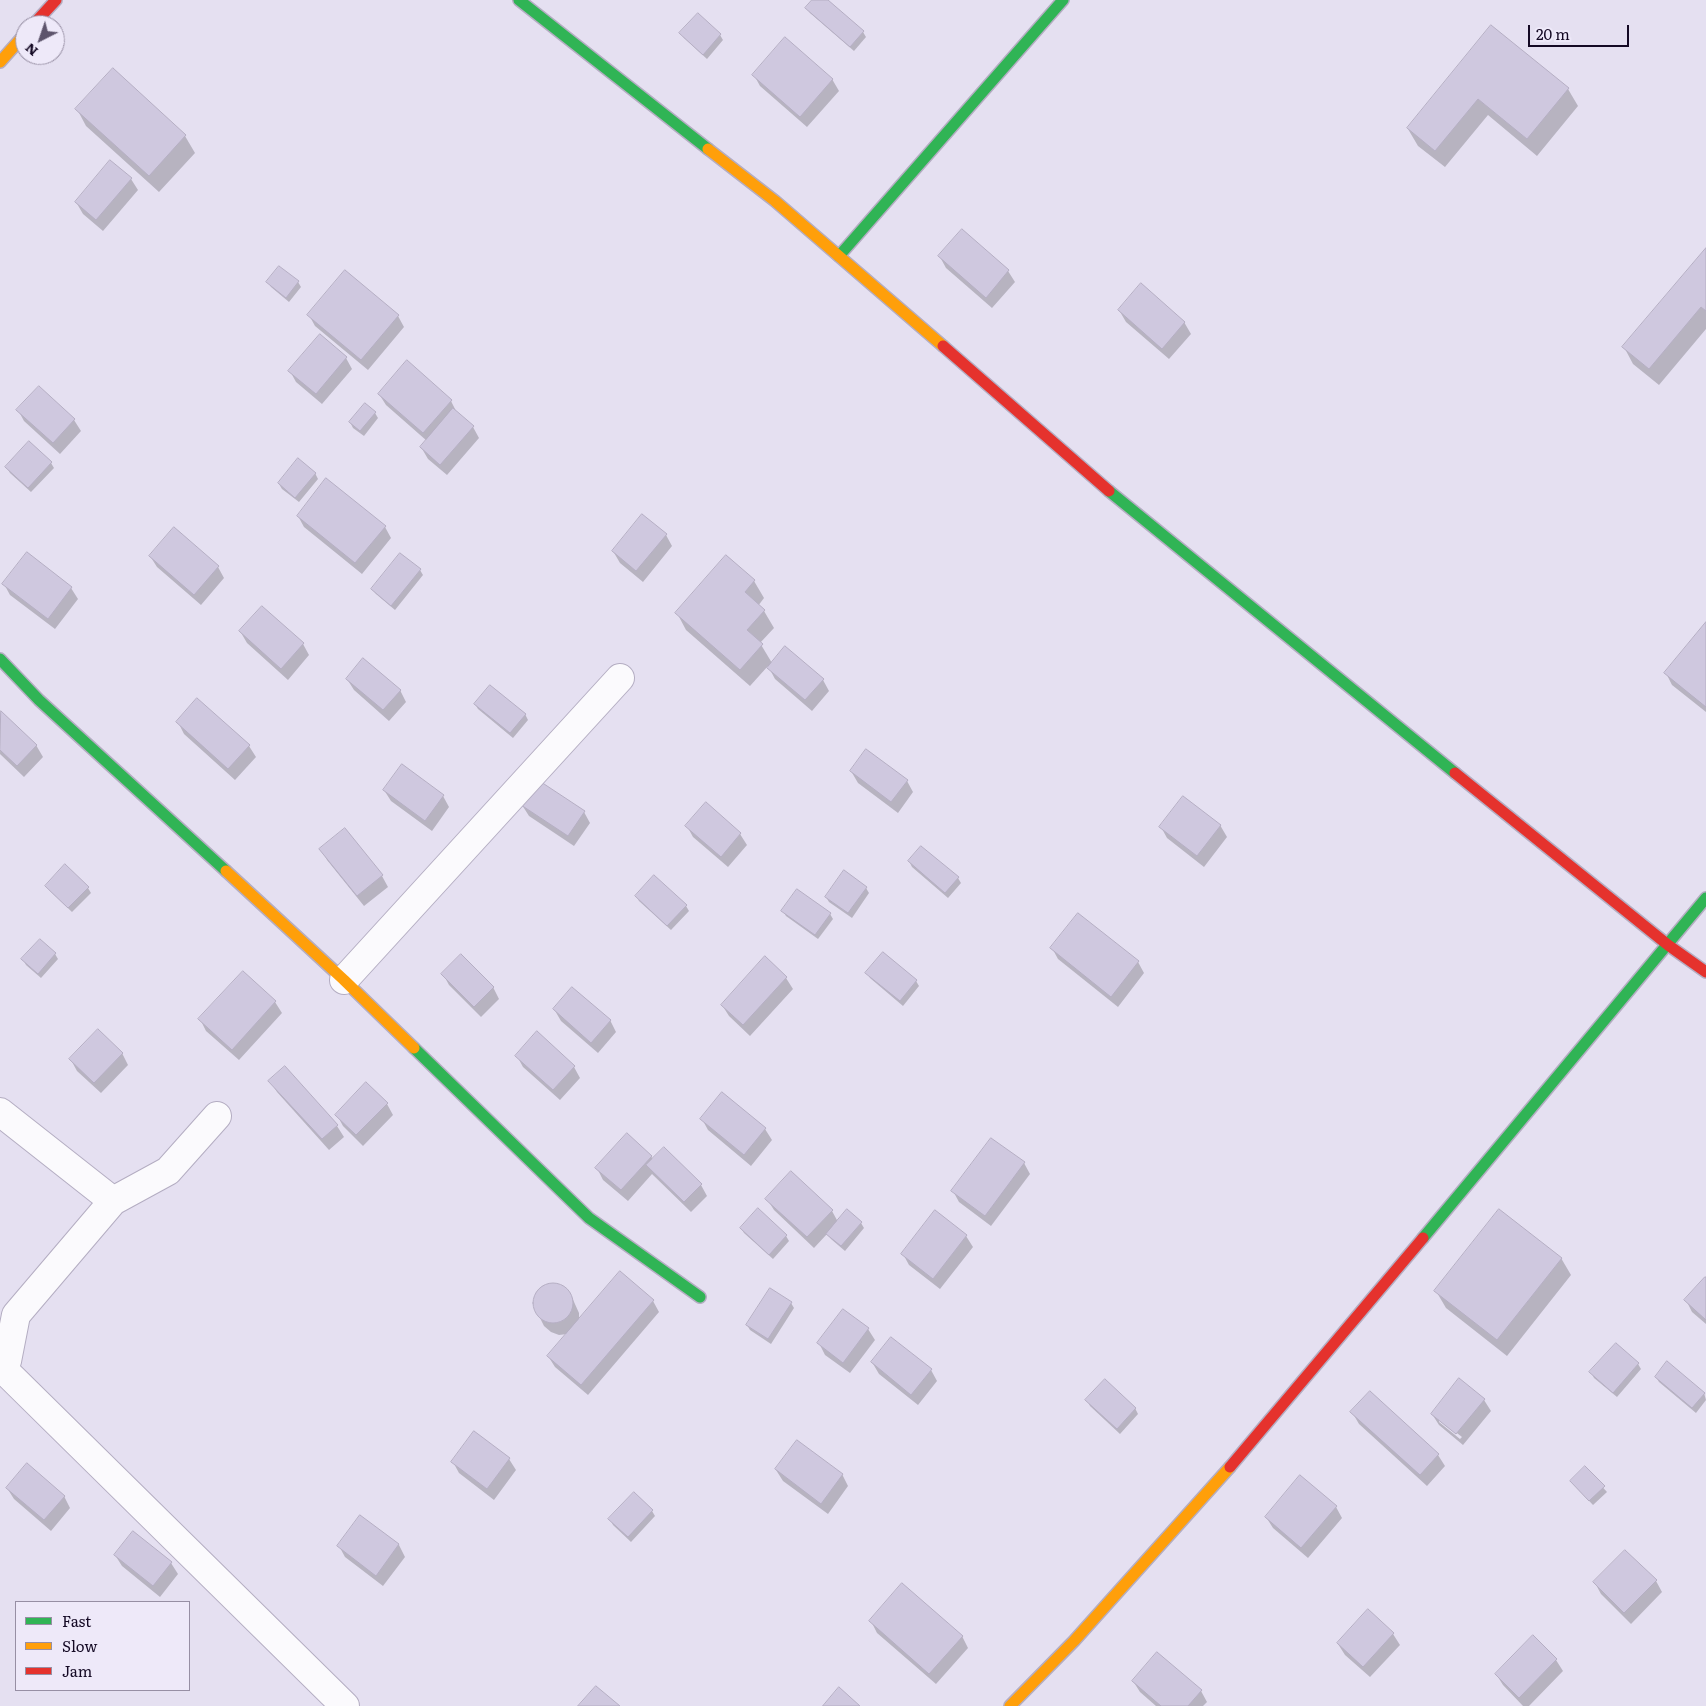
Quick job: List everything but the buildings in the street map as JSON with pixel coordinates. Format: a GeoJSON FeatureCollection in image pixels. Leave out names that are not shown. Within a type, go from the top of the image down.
{"type":"FeatureCollection","features":[{"type":"Feature","properties":{"kind":"street"},"geometry":{"type":"LineString","coordinates":[[42,15],[56,0]]}},
{"type":"Feature","properties":{"kind":"street"},"geometry":{"type":"LineString","coordinates":[[519,0],[774,201],[1122,502],[1668,945],[1706,972]]}},
{"type":"Feature","properties":{"kind":"street"},"geometry":{"type":"LineString","coordinates":[[839,256],[1063,0]]}},
{"type":"Feature","properties":{"kind":"street"},"geometry":{"type":"LineString","coordinates":[[0,62],[15,45]]}},
{"type":"Feature","properties":{"kind":"street"},"geometry":{"type":"LineString","coordinates":[[0,659],[39,700],[344,980],[589,1218],[700,1297]]}},
{"type":"Feature","properties":{"kind":"street"},"geometry":{"type":"LineString","coordinates":[[344,980],[620,678]]}},
{"type":"Feature","properties":{"kind":"street"},"geometry":{"type":"LineString","coordinates":[[1010,1706],[1074,1641],[1251,1444],[1706,898]]}},
{"type":"Feature","properties":{"kind":"street"},"geometry":{"type":"LineString","coordinates":[[0,1112],[112,1201]]}},
{"type":"Feature","properties":{"kind":"street"},"geometry":{"type":"LineString","coordinates":[[217,1116],[168,1171],[112,1201],[16,1315],[7,1361],[1,1368],[345,1706]]}},
{"type":"Feature","properties":{"kind":"traffic: fast"},"geometry":{"type":"LineString","coordinates":[[519,0],[708,149]]}},
{"type":"Feature","properties":{"kind":"traffic: fast"},"geometry":{"type":"LineString","coordinates":[[839,256],[1063,0]]}},
{"type":"Feature","properties":{"kind":"traffic: fast"},"geometry":{"type":"LineString","coordinates":[[1109,491],[1455,773]]}},
{"type":"Feature","properties":{"kind":"traffic: fast"},"geometry":{"type":"LineString","coordinates":[[0,659],[39,700],[226,871]]}},
{"type":"Feature","properties":{"kind":"traffic: fast"},"geometry":{"type":"LineString","coordinates":[[1423,1238],[1706,898]]}},
{"type":"Feature","properties":{"kind":"traffic: fast"},"geometry":{"type":"LineString","coordinates":[[414,1048],[589,1218],[700,1297]]}},
{"type":"Feature","properties":{"kind":"traffic: slow"},"geometry":{"type":"LineString","coordinates":[[0,62],[15,45]]}},
{"type":"Feature","properties":{"kind":"traffic: slow"},"geometry":{"type":"LineString","coordinates":[[708,149],[775,201],[943,346]]}},
{"type":"Feature","properties":{"kind":"traffic: slow"},"geometry":{"type":"LineString","coordinates":[[226,871],[344,980],[414,1048]]}},
{"type":"Feature","properties":{"kind":"traffic: slow"},"geometry":{"type":"LineString","coordinates":[[1010,1706],[1074,1641],[1230,1467]]}},
{"type":"Feature","properties":{"kind":"traffic: jam"},"geometry":{"type":"LineString","coordinates":[[42,15],[56,0]]}},
{"type":"Feature","properties":{"kind":"traffic: jam"},"geometry":{"type":"LineString","coordinates":[[943,346],[1109,491]]}},
{"type":"Feature","properties":{"kind":"traffic: jam"},"geometry":{"type":"LineString","coordinates":[[1455,773],[1668,945],[1706,972]]}},
{"type":"Feature","properties":{"kind":"traffic: jam"},"geometry":{"type":"LineString","coordinates":[[1230,1467],[1423,1238]]}}]}
